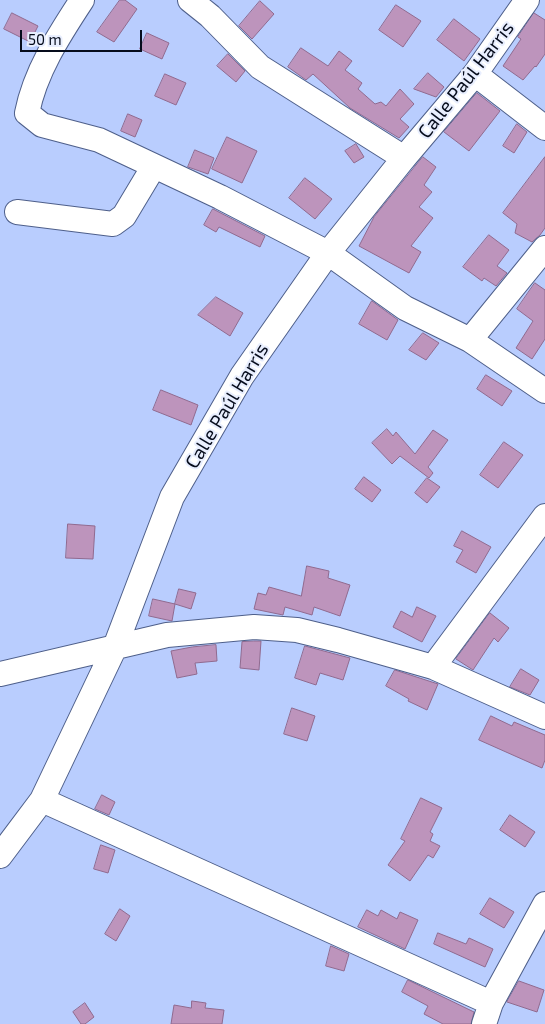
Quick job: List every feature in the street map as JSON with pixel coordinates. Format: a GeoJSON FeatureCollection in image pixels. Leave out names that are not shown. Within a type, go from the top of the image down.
{"type":"FeatureCollection","features":[{"type":"Feature","properties":{"kind":"street"},"geometry":{"type":"LineString","coordinates":[[82,0],[57,38],[31,94],[27,113],[42,125],[99,140],[220,197],[328,253],[405,308],[470,340],[545,391]]}},
{"type":"Feature","properties":{"kind":"street"},"geometry":{"type":"LineString","coordinates":[[190,0],[210,16],[260,67],[404,158]]}},
{"type":"Feature","properties":{"kind":"street","name":"Calle Paúl Harris"},"geometry":{"type":"LineString","coordinates":[[0,856],[42,800],[115,647],[172,497],[242,376],[328,253],[404,158],[476,74],[527,0]]}},
{"type":"Feature","properties":{"kind":"street"},"geometry":{"type":"LineString","coordinates":[[476,74],[545,128]]}},
{"type":"Feature","properties":{"kind":"street"},"geometry":{"type":"LineString","coordinates":[[17,212],[113,224],[124,216],[154,166]]}},
{"type":"Feature","properties":{"kind":"street"},"geometry":{"type":"LineString","coordinates":[[470,340],[545,248]]}},
{"type":"Feature","properties":{"kind":"street"},"geometry":{"type":"LineString","coordinates":[[433,667],[545,516]]}},
{"type":"Feature","properties":{"kind":"street"},"geometry":{"type":"LineString","coordinates":[[0,674],[167,635],[254,627],[296,630],[433,667],[545,717]]}},
{"type":"Feature","properties":{"kind":"street"},"geometry":{"type":"LineString","coordinates":[[42,800],[487,1014],[545,904]]}},
{"type":"Feature","properties":{"kind":"building"},"geometry":{"type":"Polygon","coordinates":[[[120,0],[125,0],[137,9],[114,42],[97,32],[120,0]]]}},
{"type":"Feature","properties":{"kind":"building"},"geometry":{"type":"Polygon","coordinates":[[[260,1],[274,14],[252,39],[239,26],[260,1]]]}},
{"type":"Feature","properties":{"kind":"building"},"geometry":{"type":"Polygon","coordinates":[[[396,5],[421,21],[403,47],[379,30],[396,5]]]}},
{"type":"Feature","properties":{"kind":"building"},"geometry":{"type":"Polygon","coordinates":[[[12,13],[38,26],[30,42],[4,29],[12,13]]]}},
{"type":"Feature","properties":{"kind":"building"},"geometry":{"type":"Polygon","coordinates":[[[534,13],[545,20],[545,54],[536,67],[523,80],[503,66],[521,39],[518,37],[534,13]]]}},
{"type":"Feature","properties":{"kind":"building"},"geometry":{"type":"Polygon","coordinates":[[[454,19],[480,39],[464,61],[437,40],[454,19]]]}},
{"type":"Feature","properties":{"kind":"building"},"geometry":{"type":"Polygon","coordinates":[[[147,33],[169,43],[162,59],[140,49],[147,33]]]}},
{"type":"Feature","properties":{"kind":"building"},"geometry":{"type":"Polygon","coordinates":[[[301,48],[328,66],[339,51],[352,61],[345,70],[362,83],[358,89],[375,104],[381,102],[386,106],[400,89],[414,104],[400,119],[409,127],[399,138],[350,108],[313,74],[306,80],[288,67],[301,48]]]}},
{"type":"Feature","properties":{"kind":"building"},"geometry":{"type":"Polygon","coordinates":[[[228,54],[245,71],[236,82],[217,66],[228,54]]]}},
{"type":"Feature","properties":{"kind":"building"},"geometry":{"type":"Polygon","coordinates":[[[428,73],[444,87],[436,97],[414,89],[428,73]]]}},
{"type":"Feature","properties":{"kind":"building"},"geometry":{"type":"Polygon","coordinates":[[[165,74],[186,83],[176,105],[155,96],[165,74]]]}},
{"type":"Feature","properties":{"kind":"building"},"geometry":{"type":"Polygon","coordinates":[[[477,93],[500,111],[469,151],[444,132],[477,93]]]}},
{"type":"Feature","properties":{"kind":"building"},"geometry":{"type":"Polygon","coordinates":[[[128,114],[142,120],[135,137],[121,131],[128,114]]]}},
{"type":"Feature","properties":{"kind":"building"},"geometry":{"type":"Polygon","coordinates":[[[517,124],[527,132],[514,153],[503,146],[517,124]]]}},
{"type":"Feature","properties":{"kind":"building"},"geometry":{"type":"Polygon","coordinates":[[[227,137],[257,151],[242,183],[212,169],[227,137]]]}},
{"type":"Feature","properties":{"kind":"building"},"geometry":{"type":"Polygon","coordinates":[[[356,144],[364,157],[354,163],[345,151],[356,144]]]}},
{"type":"Feature","properties":{"kind":"building"},"geometry":{"type":"Polygon","coordinates":[[[195,150],[214,158],[208,174],[188,167],[195,150]]]}},
{"type":"Feature","properties":{"kind":"building"},"geometry":{"type":"Polygon","coordinates":[[[423,157],[436,167],[424,185],[432,192],[419,207],[433,218],[411,246],[421,252],[409,273],[359,246],[374,217],[423,157]]]}},
{"type":"Feature","properties":{"kind":"building"},"geometry":{"type":"Polygon","coordinates":[[[545,157],[545,228],[532,242],[515,233],[517,224],[503,213],[545,157]]]}},
{"type":"Feature","properties":{"kind":"building"},"geometry":{"type":"Polygon","coordinates":[[[305,178],[332,199],[315,219],[289,198],[305,178]]]}},
{"type":"Feature","properties":{"kind":"building"},"geometry":{"type":"Polygon","coordinates":[[[213,209],[265,236],[260,247],[219,227],[216,232],[204,225],[213,209]]]}},
{"type":"Feature","properties":{"kind":"building"},"geometry":{"type":"Polygon","coordinates":[[[489,235],[509,250],[497,266],[507,273],[496,286],[484,278],[482,281],[463,267],[489,235]]]}},
{"type":"Feature","properties":{"kind":"building"},"geometry":{"type":"Polygon","coordinates":[[[535,283],[545,290],[545,339],[532,359],[516,348],[533,321],[517,309],[535,283]]]}},
{"type":"Feature","properties":{"kind":"building"},"geometry":{"type":"Polygon","coordinates":[[[216,297],[243,313],[230,336],[198,315],[216,297]]]}},
{"type":"Feature","properties":{"kind":"building"},"geometry":{"type":"Polygon","coordinates":[[[372,301],[398,320],[387,340],[359,324],[372,301]]]}},
{"type":"Feature","properties":{"kind":"building"},"geometry":{"type":"Polygon","coordinates":[[[423,333],[439,343],[426,360],[409,350],[423,333]]]}},
{"type":"Feature","properties":{"kind":"building"},"geometry":{"type":"Polygon","coordinates":[[[486,375],[512,391],[502,406],[477,389],[486,375]]]}},
{"type":"Feature","properties":{"kind":"building"},"geometry":{"type":"Polygon","coordinates":[[[161,390],[198,405],[191,425],[153,410],[161,390]]]}},
{"type":"Feature","properties":{"kind":"building"},"geometry":{"type":"Polygon","coordinates":[[[387,429],[393,436],[396,432],[415,454],[433,430],[448,440],[428,467],[433,473],[429,478],[400,456],[392,464],[372,443],[387,429]]]}},
{"type":"Feature","properties":{"kind":"building"},"geometry":{"type":"Polygon","coordinates":[[[504,442],[523,455],[498,488],[480,475],[504,442]]]}},
{"type":"Feature","properties":{"kind":"building"},"geometry":{"type":"Polygon","coordinates":[[[364,477],[381,490],[372,502],[355,489],[364,477]]]}},
{"type":"Feature","properties":{"kind":"building"},"geometry":{"type":"Polygon","coordinates":[[[427,478],[440,487],[427,503],[415,493],[427,478]]]}},
{"type":"Feature","properties":{"kind":"building"},"geometry":{"type":"Polygon","coordinates":[[[68,524],[95,526],[93,559],[66,558],[68,524]]]}},
{"type":"Feature","properties":{"kind":"building"},"geometry":{"type":"Polygon","coordinates":[[[462,531],[491,547],[476,573],[456,562],[463,550],[454,546],[462,531]]]}},
{"type":"Feature","properties":{"kind":"building"},"geometry":{"type":"Polygon","coordinates":[[[307,566],[329,571],[328,578],[350,585],[340,616],[314,607],[312,615],[285,607],[283,615],[254,609],[258,593],[266,595],[269,587],[301,596],[307,566]]]}},
{"type":"Feature","properties":{"kind":"building"},"geometry":{"type":"Polygon","coordinates":[[[179,589],[196,593],[191,609],[175,604],[179,589]]]}},
{"type":"Feature","properties":{"kind":"building"},"geometry":{"type":"Polygon","coordinates":[[[153,599],[175,604],[172,621],[149,616],[153,599]]]}},
{"type":"Feature","properties":{"kind":"building"},"geometry":{"type":"Polygon","coordinates":[[[417,607],[436,616],[422,642],[393,627],[401,611],[412,617],[417,607]]]}},
{"type":"Feature","properties":{"kind":"building"},"geometry":{"type":"Polygon","coordinates":[[[490,613],[509,628],[498,642],[494,638],[473,670],[456,659],[490,613]]]}},
{"type":"Feature","properties":{"kind":"building"},"geometry":{"type":"Polygon","coordinates":[[[261,641],[259,670],[240,668],[242,642],[261,641]]]}},
{"type":"Feature","properties":{"kind":"building"},"geometry":{"type":"Polygon","coordinates":[[[216,645],[217,661],[195,663],[197,674],[177,678],[171,651],[216,645]]]}},
{"type":"Feature","properties":{"kind":"building"},"geometry":{"type":"Polygon","coordinates":[[[305,646],[350,658],[343,680],[320,673],[316,685],[295,678],[305,646]]]}},
{"type":"Feature","properties":{"kind":"building"},"geometry":{"type":"Polygon","coordinates":[[[521,669],[539,680],[530,695],[510,687],[521,669]]]}},
{"type":"Feature","properties":{"kind":"building"},"geometry":{"type":"Polygon","coordinates":[[[395,670],[438,684],[427,710],[408,701],[409,699],[386,686],[395,670]]]}},
{"type":"Feature","properties":{"kind":"building"},"geometry":{"type":"Polygon","coordinates":[[[292,708],[315,716],[307,741],[284,734],[292,708]]]}},
{"type":"Feature","properties":{"kind":"building"},"geometry":{"type":"Polygon","coordinates":[[[491,716],[512,726],[514,722],[545,735],[545,760],[542,768],[479,740],[491,716]]]}},
{"type":"Feature","properties":{"kind":"building"},"geometry":{"type":"Polygon","coordinates":[[[102,795],[115,802],[109,815],[95,809],[102,795]]]}},
{"type":"Feature","properties":{"kind":"building"},"geometry":{"type":"Polygon","coordinates":[[[421,798],[442,808],[430,832],[433,834],[430,841],[440,846],[433,858],[428,855],[410,881],[388,865],[405,841],[401,839],[421,798]]]}},
{"type":"Feature","properties":{"kind":"building"},"geometry":{"type":"Polygon","coordinates":[[[510,815],[535,832],[525,847],[500,830],[510,815]]]}},
{"type":"Feature","properties":{"kind":"building"},"geometry":{"type":"Polygon","coordinates":[[[101,845],[115,850],[108,873],[94,869],[101,845]]]}},
{"type":"Feature","properties":{"kind":"building"},"geometry":{"type":"Polygon","coordinates":[[[490,898],[514,912],[504,928],[480,914],[490,898]]]}},
{"type":"Feature","properties":{"kind":"building"},"geometry":{"type":"Polygon","coordinates":[[[120,909],[130,916],[116,941],[105,934],[120,909]]]}},
{"type":"Feature","properties":{"kind":"building"},"geometry":{"type":"Polygon","coordinates":[[[367,910],[378,916],[381,910],[397,919],[400,912],[418,920],[405,949],[358,927],[367,910]]]}},
{"type":"Feature","properties":{"kind":"building"},"geometry":{"type":"Polygon","coordinates":[[[438,933],[466,944],[469,938],[493,949],[485,967],[434,944],[438,933]]]}},
{"type":"Feature","properties":{"kind":"building"},"geometry":{"type":"Polygon","coordinates":[[[331,946],[349,954],[344,971],[326,966],[331,946]]]}},
{"type":"Feature","properties":{"kind":"building"},"geometry":{"type":"Polygon","coordinates":[[[408,980],[474,1012],[471,1024],[443,1024],[424,1014],[428,1006],[402,992],[408,980]]]}},
{"type":"Feature","properties":{"kind":"building"},"geometry":{"type":"Polygon","coordinates":[[[519,981],[544,990],[537,1012],[507,1002],[519,981]]]}},
{"type":"Feature","properties":{"kind":"building"},"geometry":{"type":"Polygon","coordinates":[[[192,1001],[206,1003],[205,1008],[224,1010],[222,1024],[171,1024],[174,1005],[191,1008],[192,1001]]]}},
{"type":"Feature","properties":{"kind":"building"},"geometry":{"type":"Polygon","coordinates":[[[85,1003],[94,1017],[85,1024],[81,1024],[73,1012],[85,1003]]]}}]}
